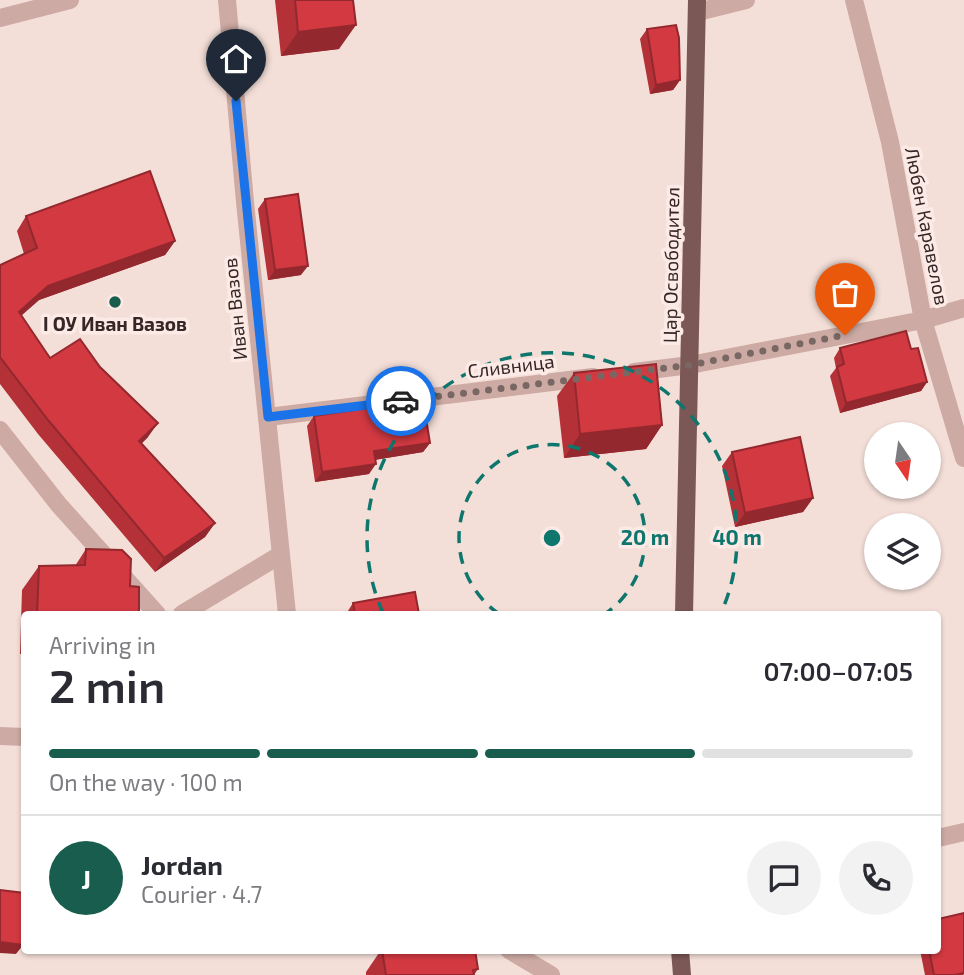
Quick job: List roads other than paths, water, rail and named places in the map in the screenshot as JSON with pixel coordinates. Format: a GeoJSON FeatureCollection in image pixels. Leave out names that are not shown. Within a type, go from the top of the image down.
{"type":"FeatureCollection","features":[{"type":"Feature","properties":{"kind":"main road","name":"Цар Освободител"},"geometry":{"type":"LineString","coordinates":[[684,611],[698,6]]}},
{"type":"Feature","properties":{"kind":"main road"},"geometry":{"type":"LineString","coordinates":[[680,954],[682,975]]}},
{"type":"Feature","properties":{"kind":"street"},"geometry":{"type":"LineString","coordinates":[[0,18],[70,0]]}},
{"type":"Feature","properties":{"kind":"street","name":"Иван Вазов"},"geometry":{"type":"LineString","coordinates":[[228,0],[245,202],[287,611]]}},
{"type":"Feature","properties":{"kind":"street"},"geometry":{"type":"LineString","coordinates":[[698,6],[746,0]]}},
{"type":"Feature","properties":{"kind":"street","name":"Любен Каравелов"},"geometry":{"type":"LineString","coordinates":[[855,0],[890,142],[923,320],[964,458]]}},
{"type":"Feature","properties":{"kind":"street","name":"Сливница"},"geometry":{"type":"LineString","coordinates":[[268,417],[690,365],[923,320],[964,308]]}},
{"type":"Feature","properties":{"kind":"street"},"geometry":{"type":"LineString","coordinates":[[0,430],[59,505],[155,611]]}},
{"type":"Feature","properties":{"kind":"street"},"geometry":{"type":"LineString","coordinates":[[187,611],[280,555]]}},
{"type":"Feature","properties":{"kind":"street"},"geometry":{"type":"LineString","coordinates":[[0,736],[21,737]]}},
{"type":"Feature","properties":{"kind":"street"},"geometry":{"type":"LineString","coordinates":[[941,837],[964,832]]}},
{"type":"Feature","properties":{"kind":"street"},"geometry":{"type":"LineString","coordinates":[[516,954],[551,975]]}},
{"type":"Feature","properties":{"kind":"place","name":"I ОУ Иван Вазов"},"geometry":{"type":"Point","coordinates":[115,302]}}]}
